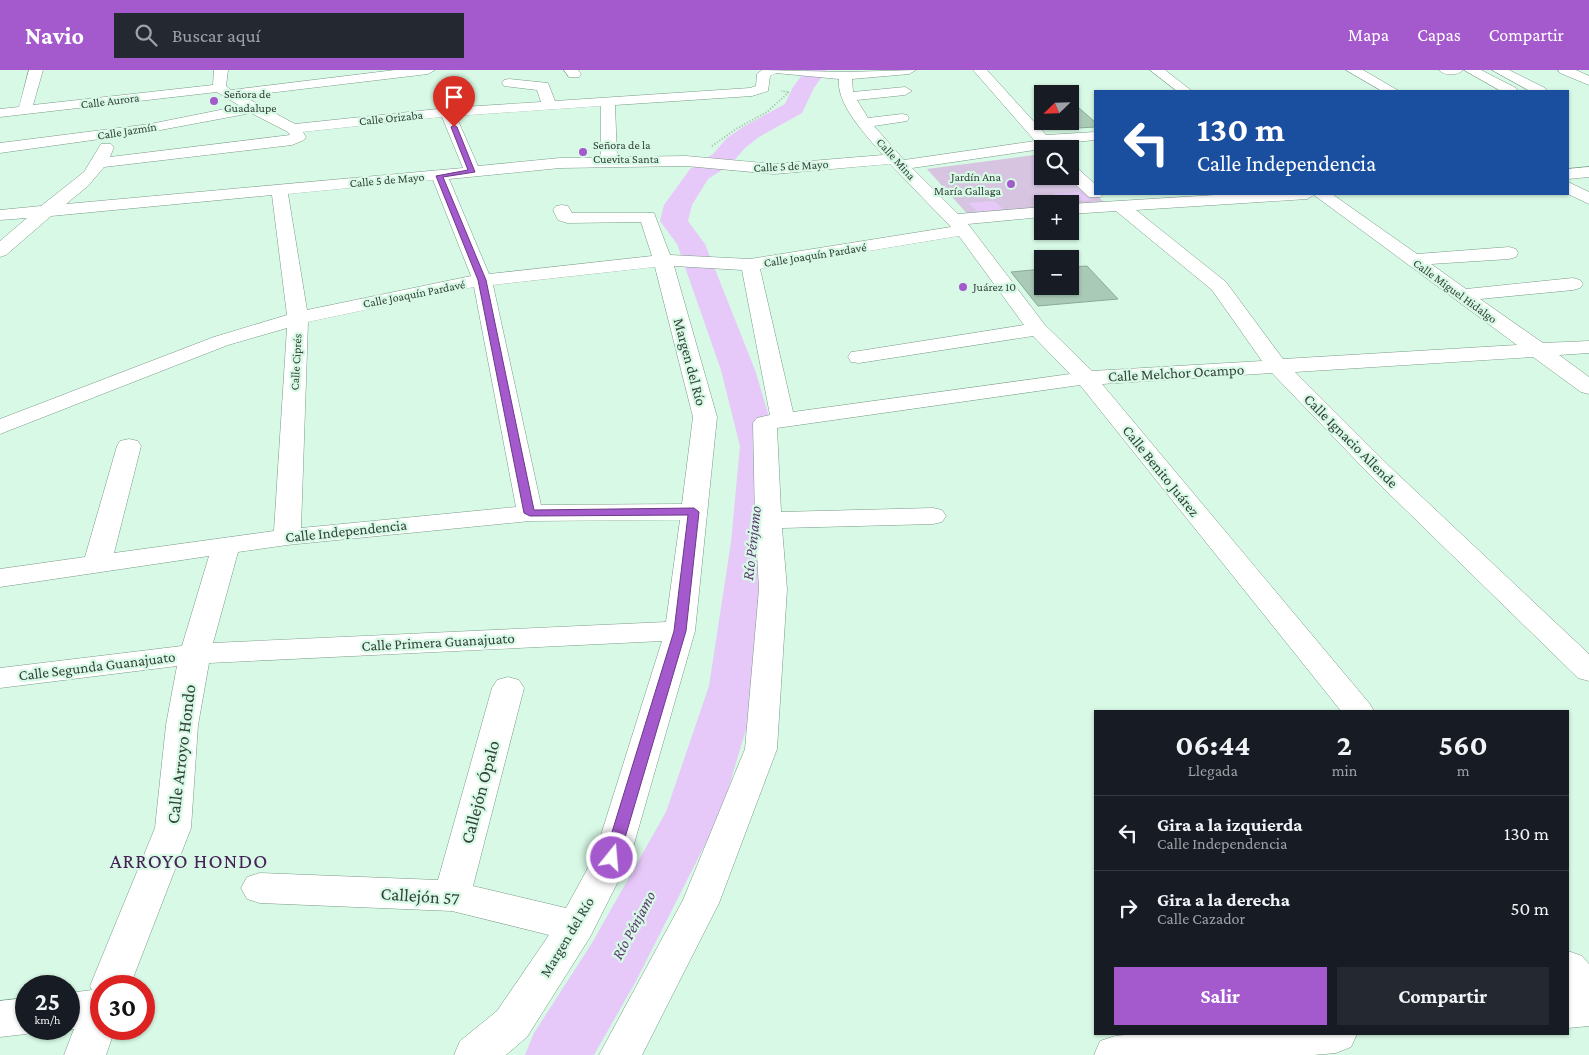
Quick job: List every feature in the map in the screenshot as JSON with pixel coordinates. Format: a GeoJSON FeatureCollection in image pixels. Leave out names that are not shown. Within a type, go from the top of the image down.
{"type":"FeatureCollection","features":[{"type":"Feature","properties":{"kind":"street"},"geometry":{"type":"LineString","coordinates":[[25,110],[36,70]]}},
{"type":"Feature","properties":{"kind":"street"},"geometry":{"type":"LineString","coordinates":[[100,163],[292,140],[299,137],[293,128],[224,91],[221,70]]}},
{"type":"Feature","properties":{"kind":"street","name":"Calle Aurora"},"geometry":{"type":"LineString","coordinates":[[0,113],[224,91],[370,74],[428,70]]}},
{"type":"Feature","properties":{"kind":"street"},"geometry":{"type":"LineString","coordinates":[[850,81],[908,70]]}},
{"type":"Feature","properties":{"kind":"street"},"geometry":{"type":"LineString","coordinates":[[980,70],[1042,140]]}},
{"type":"Feature","properties":{"kind":"street"},"geometry":{"type":"LineString","coordinates":[[1157,70],[1184,90]]}},
{"type":"Feature","properties":{"kind":"street"},"geometry":{"type":"LineString","coordinates":[[1353,70],[1390,90]]}},
{"type":"Feature","properties":{"kind":"street"},"geometry":{"type":"LineString","coordinates":[[1446,70],[1456,70]]}},
{"type":"Feature","properties":{"kind":"street"},"geometry":{"type":"LineString","coordinates":[[1471,70],[1510,90]]}},
{"type":"Feature","properties":{"kind":"street"},"geometry":{"type":"LineString","coordinates":[[1499,70],[1538,90]]}},
{"type":"Feature","properties":{"kind":"street"},"geometry":{"type":"LineString","coordinates":[[1565,70],[1589,81]]}},
{"type":"Feature","properties":{"kind":"street"},"geometry":{"type":"LineString","coordinates":[[750,72],[765,81],[784,74],[820,80],[850,81],[905,91]]}},
{"type":"Feature","properties":{"kind":"street"},"geometry":{"type":"LineString","coordinates":[[369,120],[370,74]]}},
{"type":"Feature","properties":{"kind":"street","name":"Calle Orizaba"},"geometry":{"type":"LineString","coordinates":[[293,128],[448,112],[608,101],[765,81]]}},
{"type":"Feature","properties":{"kind":"street","name":"Calle Mina"},"geometry":{"type":"LineString","coordinates":[[850,81],[864,122],[897,162],[959,225]]}},
{"type":"Feature","properties":{"kind":"street"},"geometry":{"type":"LineString","coordinates":[[509,83],[543,86],[549,104]]}},
{"type":"Feature","properties":{"kind":"street"},"geometry":{"type":"LineString","coordinates":[[608,101],[609,161]]}},
{"type":"Feature","properties":{"kind":"street","name":"Calle Jazmín"},"geometry":{"type":"LineString","coordinates":[[0,148],[111,134],[253,108]]}},
{"type":"Feature","properties":{"kind":"street"},"geometry":{"type":"LineString","coordinates":[[448,112],[472,172]]}},
{"type":"Feature","properties":{"kind":"street"},"geometry":{"type":"LineString","coordinates":[[864,122],[902,118]]}},
{"type":"Feature","properties":{"kind":"street"},"geometry":{"type":"LineString","coordinates":[[0,251],[47,210],[86,181],[100,163],[111,134]]}},
{"type":"Feature","properties":{"kind":"street","name":"Calle 5 de Mayo"},"geometry":{"type":"LineString","coordinates":[[1070,140],[1094,136]]}},
{"type":"Feature","properties":{"kind":"street","name":"Calle 5 de Mayo"},"geometry":{"type":"LineString","coordinates":[[0,214],[439,176],[560,163],[686,161],[774,169],[897,162],[1034,145]]}},
{"type":"Feature","properties":{"kind":"street"},"geometry":{"type":"LineString","coordinates":[[1079,163],[1087,163]]}},
{"type":"Feature","properties":{"kind":"street"},"geometry":{"type":"LineString","coordinates":[[1569,174],[1589,172]]}},
{"type":"Feature","properties":{"kind":"street"},"geometry":{"type":"LineString","coordinates":[[439,176],[482,280],[530,513]]}},
{"type":"Feature","properties":{"kind":"street","name":"Calle Ignacio Allende"},"geometry":{"type":"LineString","coordinates":[[1079,178],[1094,191]]}},
{"type":"Feature","properties":{"kind":"street","name":"Calle Ciprés"},"geometry":{"type":"LineString","coordinates":[[279,189],[298,318],[287,537]]}},
{"type":"Feature","properties":{"kind":"street"},"geometry":{"type":"LineString","coordinates":[[1569,189],[1589,199]]}},
{"type":"Feature","properties":{"kind":"street"},"geometry":{"type":"LineString","coordinates":[[1079,207],[1105,200],[1273,195]]}},
{"type":"Feature","properties":{"kind":"street","name":"Calle Miguel Hidalgo"},"geometry":{"type":"LineString","coordinates":[[1323,195],[1589,387]]}},
{"type":"Feature","properties":{"kind":"street","name":"Calle Ignacio Allende"},"geometry":{"type":"LineString","coordinates":[[1105,200],[1218,286],[1278,367],[1380,471],[1589,671]]}},
{"type":"Feature","properties":{"kind":"street","name":"Margen del Río"},"geometry":{"type":"LineString","coordinates":[[475,1055],[512,1024],[576,926],[612,858],[680,631],[705,417],[667,261],[648,217],[567,218],[562,210]]}},
{"type":"Feature","properties":{"kind":"street","name":"Calle Joaquín Pardavé"},"geometry":{"type":"LineString","coordinates":[[0,427],[220,341],[298,318],[482,280],[667,261],[750,265],[959,225],[1034,213]]}},
{"type":"Feature","properties":{"kind":"street","name":"Calle Benito Juárez"},"geometry":{"type":"LineString","coordinates":[[959,225],[1038,329],[1086,378],[1357,710]]}},
{"type":"Feature","properties":{"kind":"street"},"geometry":{"type":"LineString","coordinates":[[1413,260],[1509,253]]}},
{"type":"Feature","properties":{"kind":"street"},"geometry":{"type":"LineString","coordinates":[[620,1055],[700,903],[761,749],[773,589],[768,520],[774,421],[750,265]]}},
{"type":"Feature","properties":{"kind":"street"},"geometry":{"type":"LineString","coordinates":[[1460,295],[1573,284]]}},
{"type":"Feature","properties":{"kind":"street"},"geometry":{"type":"LineString","coordinates":[[858,357],[1038,329]]}},
{"type":"Feature","properties":{"kind":"street","name":"Calle Melchor Ocampo"},"geometry":{"type":"LineString","coordinates":[[774,421],[1086,378],[1589,347]]}},
{"type":"Feature","properties":{"kind":"street"},"geometry":{"type":"LineString","coordinates":[[97,565],[130,446]]}},
{"type":"Feature","properties":{"kind":"street","name":"Calle Independencia"},"geometry":{"type":"LineString","coordinates":[[0,578],[287,537],[530,513],[694,512]]}},
{"type":"Feature","properties":{"kind":"street"},"geometry":{"type":"LineString","coordinates":[[768,520],[933,516]]}},
{"type":"Feature","properties":{"kind":"street","name":"Calle Arroyo Hondo"},"geometry":{"type":"LineString","coordinates":[[114,975],[173,828],[182,725],[195,654],[226,546]]}},
{"type":"Feature","properties":{"kind":"street","name":"Calle Primera Guanajuato"},"geometry":{"type":"LineString","coordinates":[[195,654],[680,631]]}},
{"type":"Feature","properties":{"kind":"street","name":"Calle Segunda Guanajuato"},"geometry":{"type":"LineString","coordinates":[[0,678],[195,654]]}},
{"type":"Feature","properties":{"kind":"street","name":"Callejón Ópalo"},"geometry":{"type":"LineString","coordinates":[[452,896],[508,688]]}},
{"type":"Feature","properties":{"kind":"street","name":"Callejón 57"},"geometry":{"type":"LineString","coordinates":[[260,888],[452,896],[576,926]]}},
{"type":"Feature","properties":{"kind":"street"},"geometry":{"type":"LineString","coordinates":[[1569,969],[1589,994]]}},
{"type":"Feature","properties":{"kind":"street"},"geometry":{"type":"LineString","coordinates":[[1569,1010],[1589,1008]]}},
{"type":"Feature","properties":{"kind":"street"},"geometry":{"type":"LineString","coordinates":[[0,1019],[15,1017]]}},
{"type":"Feature","properties":{"kind":"street"},"geometry":{"type":"LineString","coordinates":[[1115,1055],[1234,1050],[1330,1035]]}},
{"type":"Feature","properties":{"kind":"street"},"geometry":{"type":"LineString","coordinates":[[85,1055],[90,1040]]}},
{"type":"Feature","properties":{"kind":"path"},"geometry":{"type":"LineString","coordinates":[[686,161],[704,153],[736,128],[767,112],[789,92],[765,81]]}},
{"type":"Feature","properties":{"kind":"shaded area"},"geometry":{"type":"Polygon","coordinates":[[[1034,155],[1034,185],[1079,185],[1079,179],[1094,195],[1105,203],[1079,206],[1079,195],[1034,195],[1034,211],[971,218],[927,169],[1034,155]]]}},
{"type":"Feature","properties":{"kind":"shaded area"},"geometry":{"type":"Polygon","coordinates":[[[1079,192],[1090,200],[1079,201],[1079,195],[1053,194],[1079,192]]]}},
{"type":"Feature","properties":{"kind":"shaded area"},"geometry":{"type":"Polygon","coordinates":[[[994,201],[1003,209],[978,212],[968,203],[994,201]]]}},
{"type":"Feature","properties":{"kind":"building"},"geometry":{"type":"Polygon","coordinates":[[[1079,108],[1094,121],[1094,127],[1079,128],[1079,108]]]}},
{"type":"Feature","properties":{"kind":"building"},"geometry":{"type":"Polygon","coordinates":[[[1079,266],[1087,266],[1118,299],[1038,306],[1011,272],[1034,270],[1034,295],[1079,295],[1079,266]]]}},
{"type":"Feature","properties":{"kind":"waterway","name":"Río Pénjamo"},"geometry":{"type":"LineString","coordinates":[[558,1055],[614,962],[693,813],[734,686],[752,542],[759,446],[738,370],[691,244],[674,221],[678,205],[699,174],[722,159],[736,143],[751,132],[794,108],[804,87],[817,70]]}},
{"type":"Feature","properties":{"kind":"place","name":"Señora de Guadalupe"},"geometry":{"type":"Point","coordinates":[214,101]}},
{"type":"Feature","properties":{"kind":"place","name":"Señora de la Cuevita Santa"},"geometry":{"type":"Point","coordinates":[583,152]}},
{"type":"Feature","properties":{"kind":"place","name":"Jardín Ana María Gallaga"},"geometry":{"type":"Point","coordinates":[1011,184]}},
{"type":"Feature","properties":{"kind":"place","name":"Juárez 10"},"geometry":{"type":"Point","coordinates":[963,287]}},
{"type":"Feature","properties":{"kind":"district","name":"ARROYO HONDO"},"geometry":{"type":"Point","coordinates":[189,861]}},
{"type":"Feature","properties":{"kind":"route"},"geometry":{"type":"LineString","coordinates":[[454,127],[472,172],[439,176],[482,280],[530,513],[694,512],[680,631],[612,858]]}}]}
